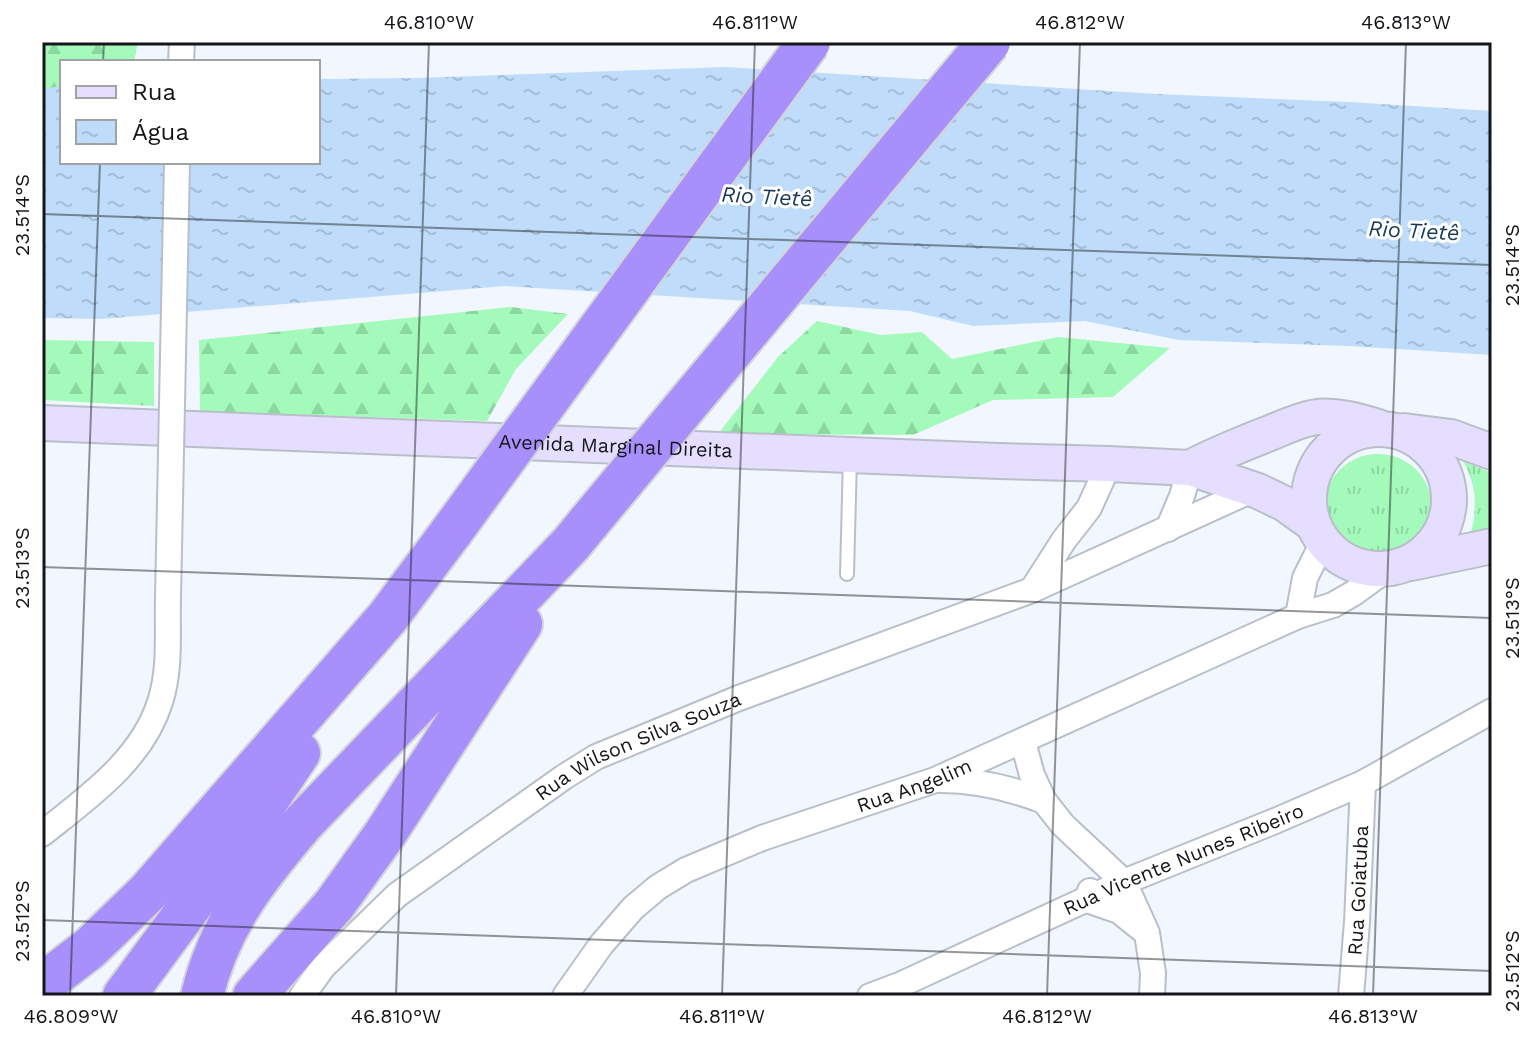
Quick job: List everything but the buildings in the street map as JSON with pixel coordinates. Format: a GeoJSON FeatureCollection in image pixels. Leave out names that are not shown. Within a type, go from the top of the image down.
{"type":"FeatureCollection","features":[{"type":"Feature","properties":{"kind":"highway"},"geometry":{"type":"LineString","coordinates":[[124,996],[258,814],[396,606],[809,42]]}},
{"type":"Feature","properties":{"kind":"highway"},"geometry":{"type":"LineString","coordinates":[[202,996],[208,970],[225,931],[269,862],[580,533],[989,42]]}},
{"type":"Feature","properties":{"kind":"highway"},"geometry":{"type":"LineString","coordinates":[[254,996],[334,905],[385,834],[580,533]]}},
{"type":"Feature","properties":{"kind":"highway"},"geometry":{"type":"LineString","coordinates":[[42,985],[90,948],[148,892],[396,606]]}},
{"type":"Feature","properties":{"kind":"main road","name":"Avenida Marginal Direita"},"geometry":{"type":"LineString","coordinates":[[1190,468],[1237,445],[1316,417],[1339,417],[1388,429]]}},
{"type":"Feature","properties":{"kind":"main road","name":"Avenida Marginal Direita"},"geometry":{"type":"LineString","coordinates":[[42,423],[1190,468],[1285,504],[1318,533]]}},
{"type":"Feature","properties":{"kind":"main road"},"geometry":{"type":"LineString","coordinates":[[1492,452],[1451,437],[1421,432],[1388,429],[1357,432],[1337,442],[1321,459],[1311,479],[1308,502],[1318,533],[1340,558],[1362,568],[1398,566],[1492,546]]}},
{"type":"Feature","properties":{"kind":"main road"},"geometry":{"type":"LineString","coordinates":[[1388,429],[1420,440],[1437,458],[1448,480],[1450,504],[1444,528],[1431,548],[1398,566]]}},
{"type":"Feature","properties":{"kind":"street"},"geometry":{"type":"LineString","coordinates":[[42,834],[121,767],[145,734],[160,703],[166,671],[177,164]]}},
{"type":"Feature","properties":{"kind":"street"},"geometry":{"type":"LineString","coordinates":[[1032,590],[1089,508],[1109,464]]}},
{"type":"Feature","properties":{"kind":"street"},"geometry":{"type":"LineString","coordinates":[[1168,529],[1190,468]]}},
{"type":"Feature","properties":{"kind":"street","name":"Rua Wilson Silva Souza"},"geometry":{"type":"LineString","coordinates":[[302,996],[323,967],[397,895],[596,757],[754,692],[1032,590],[1252,490]]}},
{"type":"Feature","properties":{"kind":"street"},"geometry":{"type":"LineString","coordinates":[[1298,616],[1318,533]]}},
{"type":"Feature","properties":{"kind":"street","name":"Rua Angelim"},"geometry":{"type":"LineString","coordinates":[[565,996],[601,945],[633,908],[658,887],[686,870],[762,838],[935,780],[1298,616],[1333,605],[1398,566]]}},
{"type":"Feature","properties":{"kind":"street","name":"Rua Vicente Nunes Ribeiro"},"geometry":{"type":"LineString","coordinates":[[870,996],[902,990],[1124,882],[1363,783],[1492,711]]}},
{"type":"Feature","properties":{"kind":"street"},"geometry":{"type":"LineString","coordinates":[[1023,742],[1032,775],[1044,801],[1063,825],[1124,882],[1147,933],[1153,973],[1152,996]]}},
{"type":"Feature","properties":{"kind":"street"},"geometry":{"type":"LineString","coordinates":[[935,780],[996,785],[1044,801]]}},
{"type":"Feature","properties":{"kind":"street","name":"Rua Goiatuba"},"geometry":{"type":"LineString","coordinates":[[1351,996],[1363,783]]}},
{"type":"Feature","properties":{"kind":"street"},"geometry":{"type":"LineString","coordinates":[[1095,854],[1094,879],[1087,900],[1119,911],[1147,933]]}},
{"type":"Feature","properties":{"kind":"lane"},"geometry":{"type":"LineString","coordinates":[[847,574],[850,455]]}},
{"type":"Feature","properties":{"kind":"green space"},"geometry":{"type":"Polygon","coordinates":[[[42,42],[138,42],[134,60],[60,60],[60,92],[42,95],[42,42]]]}},
{"type":"Feature","properties":{"kind":"green space"},"geometry":{"type":"Polygon","coordinates":[[[511,307],[568,314],[516,369],[487,421],[200,411],[199,340],[511,307]]]}},
{"type":"Feature","properties":{"kind":"green space"},"geometry":{"type":"Polygon","coordinates":[[[817,321],[881,335],[922,332],[952,359],[1058,337],[1170,348],[1113,397],[993,400],[913,435],[718,434],[778,357],[817,321]]]}},
{"type":"Feature","properties":{"kind":"green space"},"geometry":{"type":"Polygon","coordinates":[[[42,340],[154,342],[154,406],[42,400],[42,340]]]}},
{"type":"Feature","properties":{"kind":"green space"},"geometry":{"type":"Polygon","coordinates":[[[1378,454],[1399,458],[1416,470],[1428,487],[1432,508],[1428,529],[1416,546],[1399,558],[1378,562],[1357,558],[1340,546],[1328,529],[1324,508],[1328,487],[1340,470],[1357,458],[1378,454]]]}},
{"type":"Feature","properties":{"kind":"green space"},"geometry":{"type":"Polygon","coordinates":[[[1463,461],[1492,473],[1492,539],[1468,543],[1475,502],[1472,482],[1463,461]]]}},
{"type":"Feature","properties":{"kind":"water","name":"Rio Tietê"},"geometry":{"type":"Polygon","coordinates":[[[726,67],[1492,111],[1492,355],[1179,340],[1085,321],[973,326],[910,311],[505,286],[101,319],[42,318],[42,89],[60,86],[60,164],[320,164],[320,79],[726,67]]]}}]}
